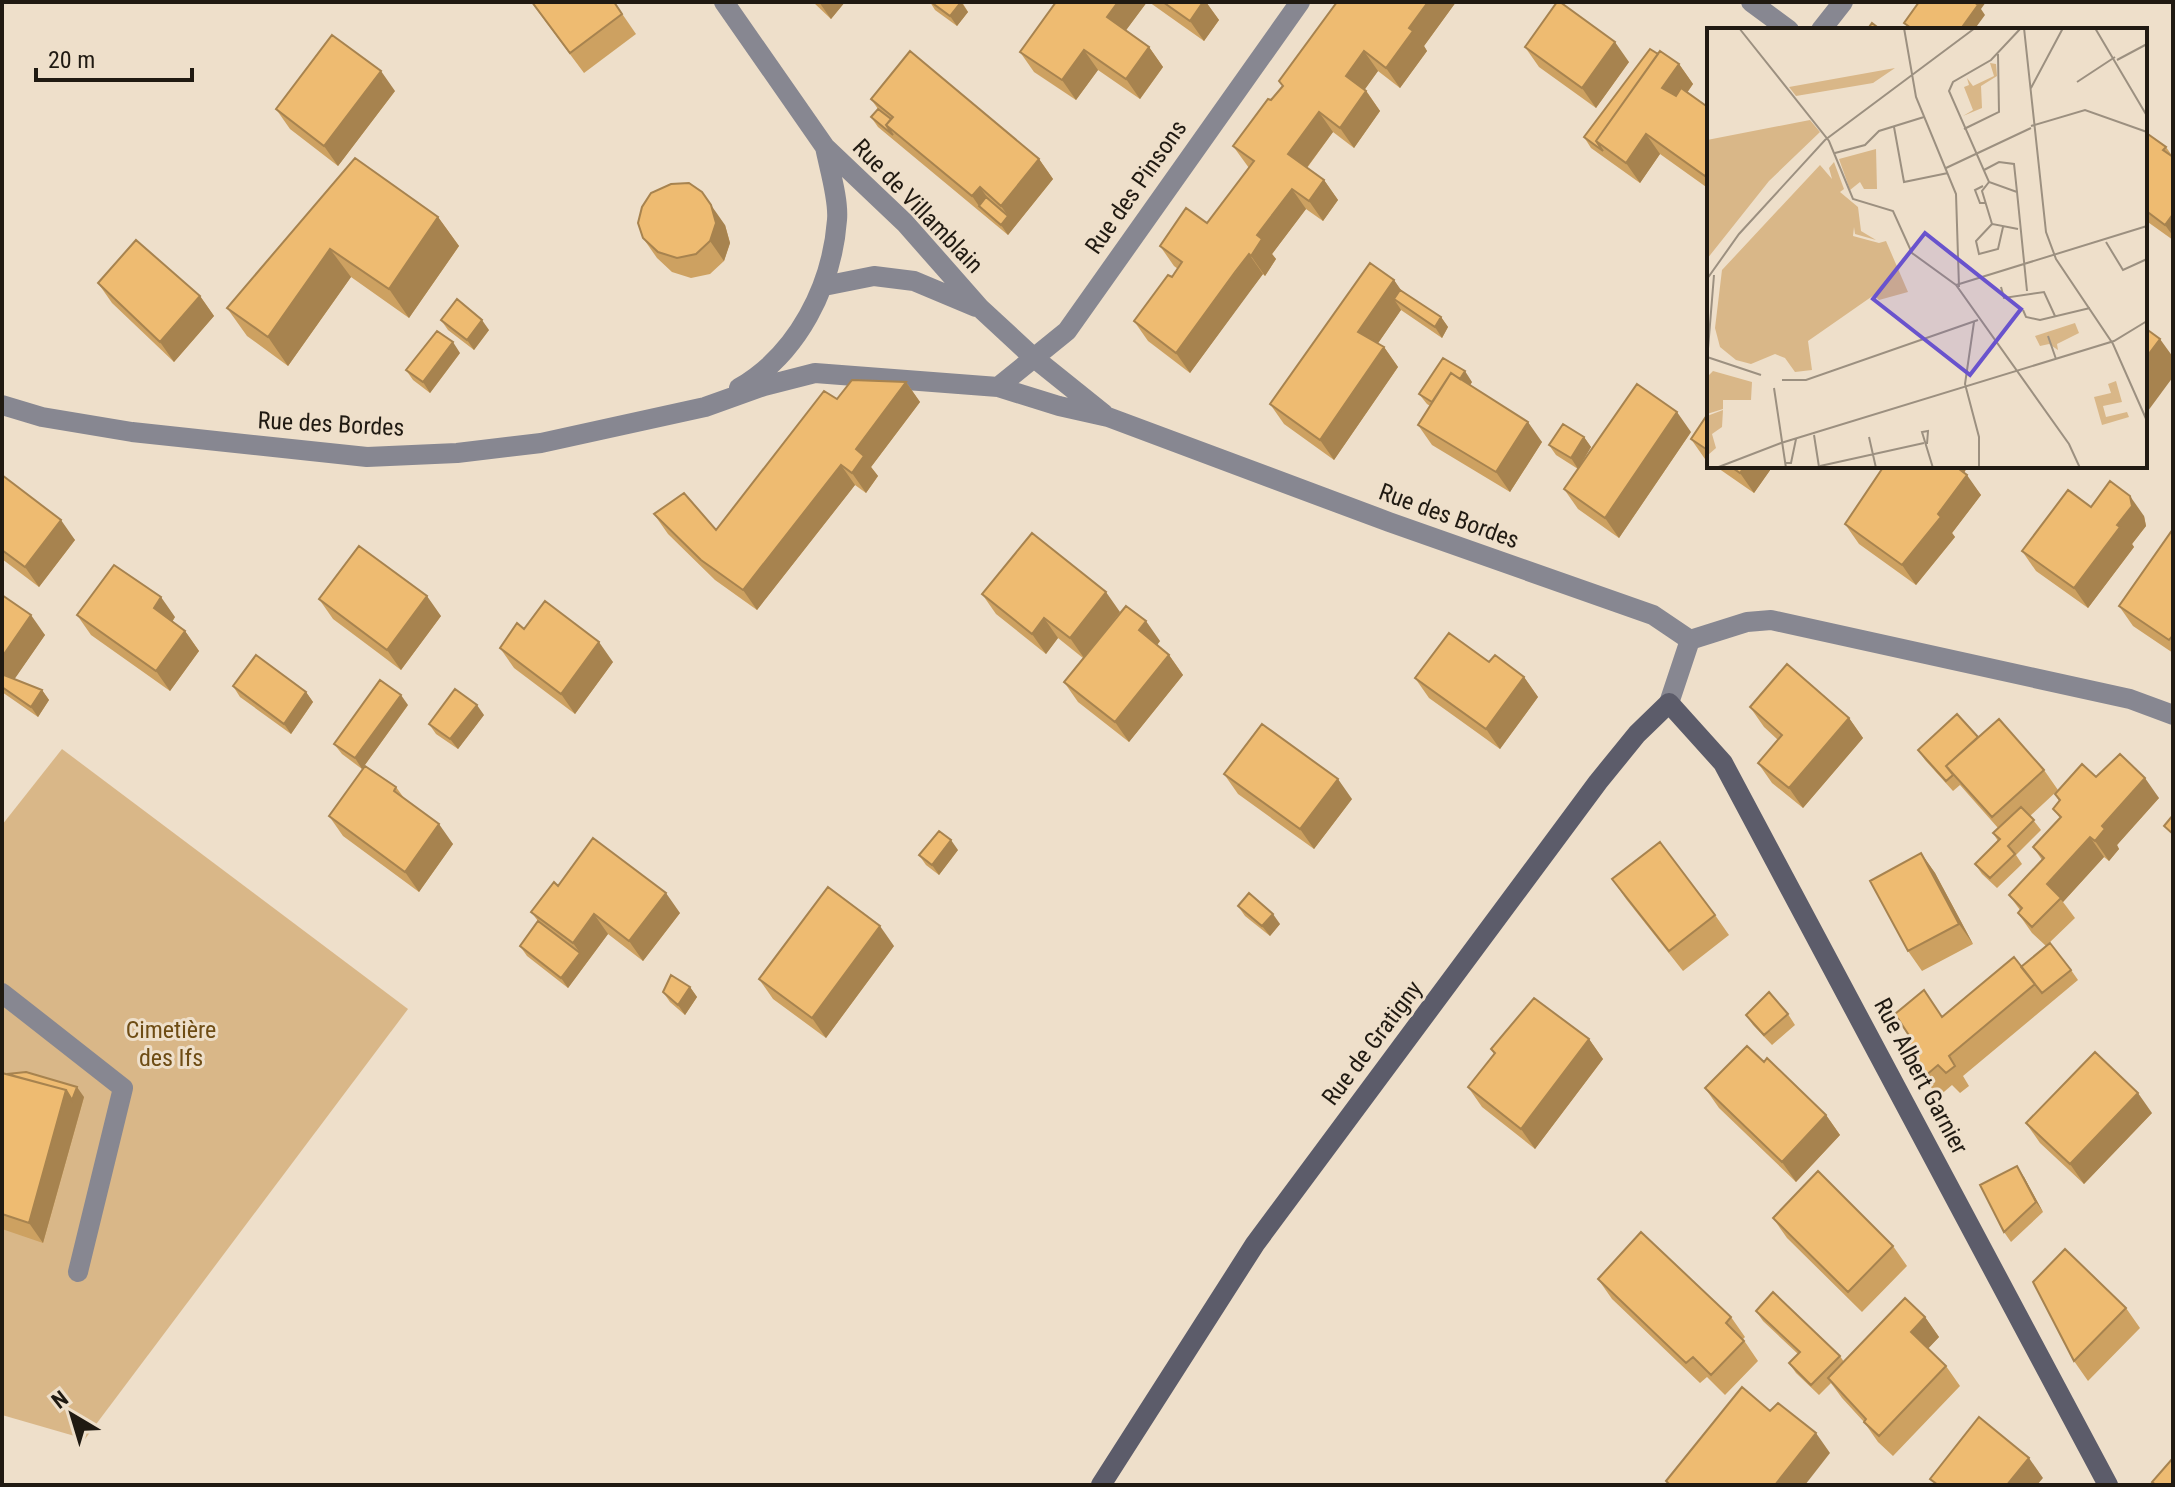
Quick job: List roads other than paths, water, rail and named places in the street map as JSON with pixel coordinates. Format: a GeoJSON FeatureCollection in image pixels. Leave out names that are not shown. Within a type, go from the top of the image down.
{"type":"FeatureCollection","features":[{"type":"Feature","properties":{"kind":"street","name":"Rue de Villamblain"},"geometry":{"type":"LineString","coordinates":[[724,2],[825,147],[905,223],[980,308],[1033,357],[1108,417]]}},
{"type":"Feature","properties":{"kind":"street","name":"Rue des Pinsons"},"geometry":{"type":"LineString","coordinates":[[998,387],[1067,331],[1300,2]]}},
{"type":"Feature","properties":{"kind":"street"},"geometry":{"type":"LineString","coordinates":[[1751,2],[1786,28]]}},
{"type":"Feature","properties":{"kind":"street"},"geometry":{"type":"LineString","coordinates":[[1823,28],[1843,2]]}},
{"type":"Feature","properties":{"kind":"street","name":"Rue des Bordes"},"geometry":{"type":"LineString","coordinates":[[705,407],[758,377],[783,352],[807,320],[824,286],[838,218],[825,147]]}},
{"type":"Feature","properties":{"kind":"street"},"geometry":{"type":"LineString","coordinates":[[824,286],[874,276],[914,281],[980,308]]}},
{"type":"Feature","properties":{"kind":"street","name":"Rue des Bordes"},"geometry":{"type":"LineString","coordinates":[[2,405],[42,417],[132,432],[367,457],[457,453],[541,443],[705,407],[764,386],[815,373],[998,387],[1108,417],[1418,533],[1653,615],[1690,640]]}},
{"type":"Feature","properties":{"kind":"street"},"geometry":{"type":"LineString","coordinates":[[1690,640],[1747,622],[1771,620],[2130,699],[2173,715]]}},
{"type":"Feature","properties":{"kind":"street","name":"Rue de Gratigny"},"geometry":{"type":"LineString","coordinates":[[1101,1485],[1255,1244],[1598,782],[1637,734],[1669,703],[1690,640]]}},
{"type":"Feature","properties":{"kind":"street","name":"Rue Albert Garnier"},"geometry":{"type":"LineString","coordinates":[[1669,703],[1723,763],[2108,1485]]}},
{"type":"Feature","properties":{"kind":"street"},"geometry":{"type":"LineString","coordinates":[[2,993],[123,1088],[78,1272]]}},
{"type":"Feature","properties":{"kind":"park label","name":"Cimetière des Ifs"},"geometry":{"type":"Point","coordinates":[171,1044]}}]}
